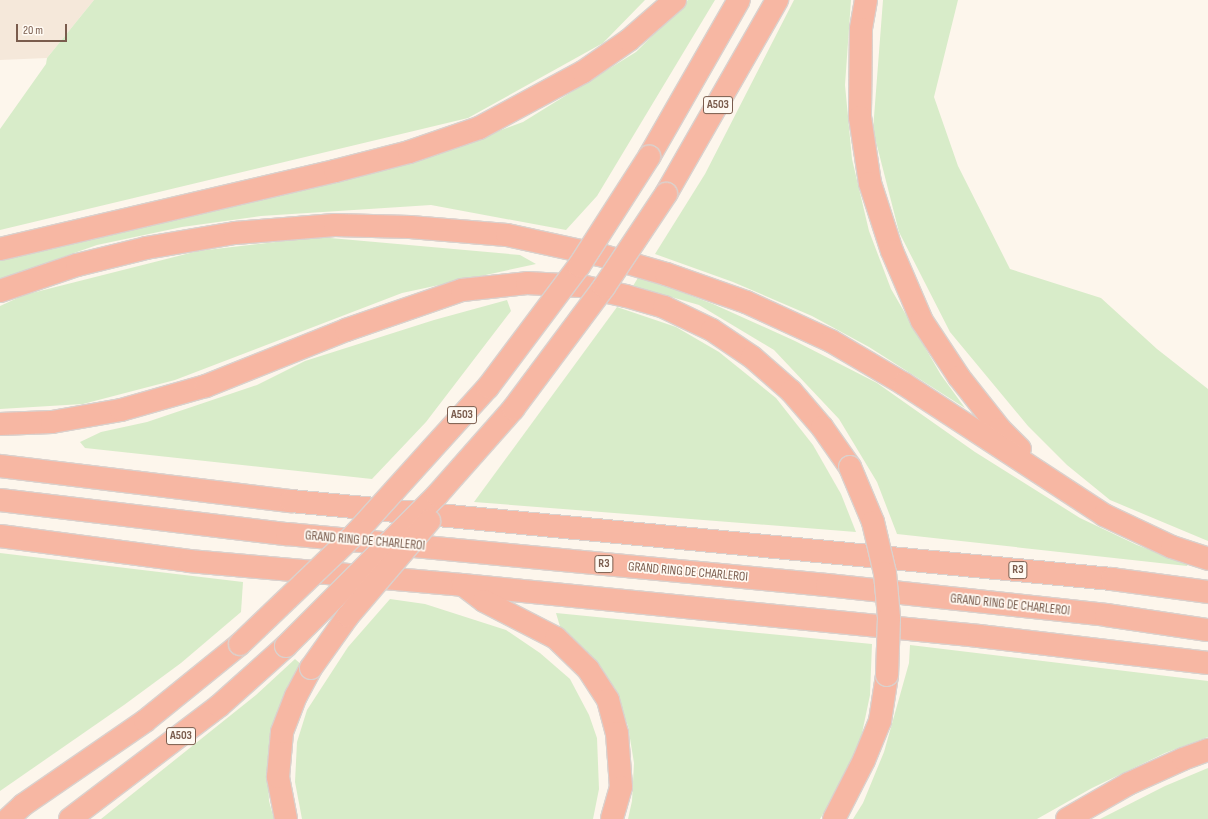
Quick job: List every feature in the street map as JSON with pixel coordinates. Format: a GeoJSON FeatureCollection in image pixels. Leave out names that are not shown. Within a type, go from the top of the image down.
{"type":"FeatureCollection","features":[{"type":"Feature","properties":{"kind":"highway"},"geometry":{"type":"LineString","coordinates":[[0,249],[335,171],[409,152],[478,128],[583,72],[629,40],[675,0]]}},
{"type":"Feature","properties":{"kind":"highway","name":"A503"},"geometry":{"type":"LineString","coordinates":[[16,812],[145,721],[240,644],[356,533],[488,387],[579,266],[649,157],[739,0]]}},
{"type":"Feature","properties":{"kind":"highway","name":"A503"},"geometry":{"type":"LineString","coordinates":[[70,819],[200,721],[286,646],[436,495],[518,402],[604,287],[666,194],[777,0]]}},
{"type":"Feature","properties":{"kind":"highway"},"geometry":{"type":"LineString","coordinates":[[866,0],[861,29],[860,117],[870,184],[892,251],[922,321],[959,377],[1000,429],[1056,485]]}},
{"type":"Feature","properties":{"kind":"highway"},"geometry":{"type":"LineString","coordinates":[[0,291],[77,265],[146,248],[235,233],[335,225],[410,227],[507,235],[604,256],[666,274],[753,306],[831,341],[904,384],[1056,485],[1104,515],[1172,547],[1208,559]]}},
{"type":"Feature","properties":{"kind":"highway"},"geometry":{"type":"LineString","coordinates":[[0,424],[52,422],[121,410],[206,386],[346,330],[462,290],[527,283],[581,286],[626,296],[664,307],[712,330],[752,357],[791,391],[822,427],[850,467],[873,522],[885,573],[889,618],[887,675],[880,721],[864,760],[834,819]]}},
{"type":"Feature","properties":{"kind":"highway","name":"R3"},"geometry":{"type":"LineString","coordinates":[[0,466],[291,501],[1112,578],[1208,592]]}},
{"type":"Feature","properties":{"kind":"highway"},"geometry":{"type":"LineString","coordinates":[[286,819],[278,777],[282,732],[296,696],[311,668],[348,616],[429,521],[436,495]]}},
{"type":"Feature","properties":{"kind":"highway","name":"GRAND RING DE CHARLEROI"},"geometry":{"type":"LineString","coordinates":[[0,500],[287,534],[997,603],[1208,630]]}},
{"type":"Feature","properties":{"kind":"highway"},"geometry":{"type":"LineString","coordinates":[[0,536],[189,561],[462,584],[979,636],[1208,663]]}},
{"type":"Feature","properties":{"kind":"highway"},"geometry":{"type":"LineString","coordinates":[[462,584],[484,601],[556,638],[588,668],[608,700],[617,733],[621,787],[612,819]]}},
{"type":"Feature","properties":{"kind":"highway"},"geometry":{"type":"LineString","coordinates":[[1067,819],[1128,784],[1183,759],[1208,750]]}},
{"type":"Feature","properties":{"kind":"highway"},"geometry":{"type":"LineString","coordinates":[[0,814],[16,812]]}},
{"type":"Feature","properties":{"kind":"shaded area"},"geometry":{"type":"Polygon","coordinates":[[[0,0],[94,0],[47,58],[0,60],[0,0]]]}},
{"type":"Feature","properties":{"kind":"green space"},"geometry":{"type":"Polygon","coordinates":[[[94,0],[645,0],[603,43],[468,118],[0,230],[0,129],[46,64],[47,58],[94,0]]]}},
{"type":"Feature","properties":{"kind":"green space"},"geometry":{"type":"Polygon","coordinates":[[[688,0],[715,0],[597,196],[566,230],[431,205],[261,216],[182,227],[97,245],[0,279],[0,258],[429,157],[523,122],[636,52],[688,0]]]}},
{"type":"Feature","properties":{"kind":"green space"},"geometry":{"type":"Polygon","coordinates":[[[794,0],[851,0],[845,85],[852,159],[869,231],[891,289],[941,375],[965,408],[869,347],[812,316],[733,282],[655,254],[705,174],[794,0]]]}},
{"type":"Feature","properties":{"kind":"green space"},"geometry":{"type":"Polygon","coordinates":[[[883,0],[958,0],[934,97],[958,166],[1010,269],[1101,298],[1157,349],[1208,389],[1208,541],[1110,500],[1067,465],[1028,426],[950,332],[899,232],[873,130],[883,0]]]}},
{"type":"Feature","properties":{"kind":"green space"},"geometry":{"type":"Polygon","coordinates":[[[319,237],[520,255],[536,264],[402,293],[175,380],[83,404],[0,409],[0,306],[24,295],[198,251],[319,237]]]}},
{"type":"Feature","properties":{"kind":"green space"},"geometry":{"type":"Polygon","coordinates":[[[639,276],[713,304],[795,341],[877,383],[975,452],[1080,518],[1137,545],[1188,564],[1187,566],[897,534],[877,482],[839,419],[774,350],[699,305],[633,286],[639,276]]]}},
{"type":"Feature","properties":{"kind":"green space"},"geometry":{"type":"Polygon","coordinates":[[[507,300],[511,311],[426,422],[372,479],[85,448],[80,442],[101,432],[147,422],[257,385],[305,361],[434,320],[507,300]]]}},
{"type":"Feature","properties":{"kind":"green space"},"geometry":{"type":"Polygon","coordinates":[[[617,307],[676,327],[719,352],[776,398],[813,445],[841,494],[856,532],[474,502],[617,307]]]}},
{"type":"Feature","properties":{"kind":"green space"},"geometry":{"type":"Polygon","coordinates":[[[0,553],[243,582],[241,612],[181,663],[124,705],[0,791],[0,553]]]}},
{"type":"Feature","properties":{"kind":"green space"},"geometry":{"type":"Polygon","coordinates":[[[390,599],[425,604],[506,630],[540,653],[570,679],[589,715],[597,738],[599,789],[593,819],[302,819],[295,782],[297,742],[307,710],[348,647],[390,599]]]}},
{"type":"Feature","properties":{"kind":"green space"},"geometry":{"type":"Polygon","coordinates":[[[556,613],[872,644],[870,695],[861,738],[844,779],[820,819],[628,819],[632,801],[634,763],[628,726],[617,697],[561,630],[556,613]]]}},
{"type":"Feature","properties":{"kind":"green space"},"geometry":{"type":"Polygon","coordinates":[[[910,645],[1208,681],[1208,737],[1165,753],[1092,788],[1037,819],[853,819],[863,803],[884,752],[909,663],[910,645]]]}},
{"type":"Feature","properties":{"kind":"green space"},"geometry":{"type":"Polygon","coordinates":[[[295,659],[302,665],[276,720],[269,746],[269,801],[274,819],[101,819],[256,695],[295,659]]]}},
{"type":"Feature","properties":{"kind":"green space"},"geometry":{"type":"Polygon","coordinates":[[[1208,768],[1208,819],[1100,819],[1165,786],[1208,768]]]}}]}
